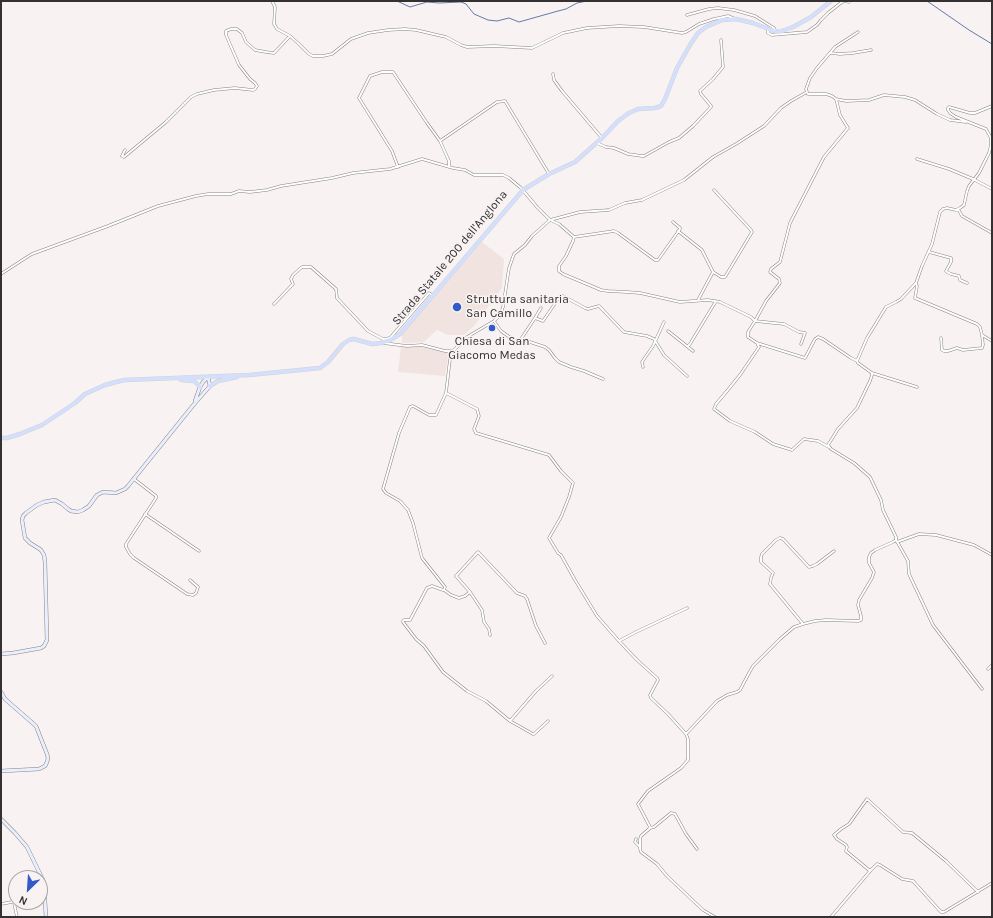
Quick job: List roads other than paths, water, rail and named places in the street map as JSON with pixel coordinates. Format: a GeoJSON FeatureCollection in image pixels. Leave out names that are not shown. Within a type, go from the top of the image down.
{"type":"FeatureCollection","features":[{"type":"Feature","properties":{"kind":"main road"},"geometry":{"type":"LineString","coordinates":[[776,32],[793,27],[810,17],[831,1]]}},
{"type":"Feature","properties":{"kind":"main road","name":"Strada Statale 200 dell'Anglona"},"geometry":{"type":"LineString","coordinates":[[382,343],[400,334],[518,194],[549,174],[575,162],[628,113],[638,109],[655,108],[661,106],[677,68],[698,33],[706,27],[722,20],[736,19],[754,23],[776,32]]}},
{"type":"Feature","properties":{"kind":"main road"},"geometry":{"type":"LineString","coordinates":[[1,438],[7,438],[20,434],[42,425],[86,394],[105,385],[125,380],[249,375],[320,368],[328,362],[343,344],[349,340],[354,339],[372,344],[382,343]]}},
{"type":"Feature","properties":{"kind":"main road"},"geometry":{"type":"LineString","coordinates":[[210,386],[218,381],[249,375]]}},
{"type":"Feature","properties":{"kind":"main road"},"geometry":{"type":"LineString","coordinates":[[170,379],[194,381],[200,387]]}},
{"type":"Feature","properties":{"kind":"street"},"geometry":{"type":"LineString","coordinates":[[272,1],[275,7],[274,24],[277,29],[290,36],[313,56],[332,54],[351,39],[368,33],[388,30],[416,30],[446,37],[467,47],[494,46],[532,48],[563,33],[587,28],[619,26],[644,27],[682,33],[699,24],[714,19],[728,16],[736,19]]}},
{"type":"Feature","properties":{"kind":"street"},"geometry":{"type":"LineString","coordinates":[[768,30],[768,33],[772,35],[807,32],[842,2],[849,2]]}},
{"type":"Feature","properties":{"kind":"street"},"geometry":{"type":"LineString","coordinates":[[687,15],[718,8],[734,10],[755,16],[774,28],[776,32]]}},
{"type":"Feature","properties":{"kind":"street"},"geometry":{"type":"LineString","coordinates":[[125,150],[122,156],[124,157],[166,122],[191,97],[214,90],[235,88],[256,89],[256,83],[250,79],[238,65],[226,35],[226,31],[237,29],[242,33],[246,42],[255,50],[274,53],[290,36]]}},
{"type":"Feature","properties":{"kind":"street"},"geometry":{"type":"LineString","coordinates":[[806,92],[810,78],[835,47],[858,32]]}},
{"type":"Feature","properties":{"kind":"street"},"geometry":{"type":"LineString","coordinates":[[596,142],[628,154],[644,156],[679,138],[711,107],[700,91],[723,67],[722,40]]}},
{"type":"Feature","properties":{"kind":"street"},"geometry":{"type":"LineString","coordinates":[[831,53],[840,54],[871,50]]}},
{"type":"Feature","properties":{"kind":"street"},"geometry":{"type":"LineString","coordinates":[[398,167],[392,151],[359,98],[370,76],[382,72],[393,72],[440,141],[449,161],[449,167]]}},
{"type":"Feature","properties":{"kind":"street"},"geometry":{"type":"LineString","coordinates":[[553,74],[554,80],[562,91],[602,138]]}},
{"type":"Feature","properties":{"kind":"street"},"geometry":{"type":"LineString","coordinates":[[806,92],[808,94],[826,94],[846,102],[869,100],[884,95],[905,97],[915,100],[937,114],[950,120],[976,124],[986,129],[991,138],[989,153],[979,173],[973,179],[966,191],[964,205],[956,210],[947,208],[940,212],[932,244],[916,283],[901,299],[886,307],[867,338],[857,361]]}},
{"type":"Feature","properties":{"kind":"street"},"geometry":{"type":"LineString","coordinates":[[444,590],[445,587],[422,558],[408,510],[400,501],[386,493],[383,489],[400,433],[410,407],[412,406],[430,415],[436,415],[446,393],[450,359],[453,351],[467,337],[494,321],[500,315],[503,307],[509,268],[514,254],[550,220],[580,212],[609,210],[625,203],[642,200],[684,180],[713,157],[764,126],[781,108],[806,92]]}},
{"type":"Feature","properties":{"kind":"street"},"geometry":{"type":"LineString","coordinates":[[836,99],[840,115],[848,128],[824,157],[790,223],[780,262],[771,269],[770,272],[779,279],[780,283],[766,301],[748,332],[748,337],[757,343],[805,358],[815,339],[818,337],[857,361],[872,373],[917,387]]}},
{"type":"Feature","properties":{"kind":"street"},"geometry":{"type":"LineString","coordinates":[[440,141],[497,102],[505,101],[549,174]]}},
{"type":"Feature","properties":{"kind":"street"},"geometry":{"type":"LineString","coordinates":[[967,122],[950,113],[948,108],[950,107],[975,113],[992,106]]}},
{"type":"Feature","properties":{"kind":"street"},"geometry":{"type":"LineString","coordinates":[[1,274],[32,254],[158,206],[196,196],[208,194],[231,194],[239,191],[256,192],[353,173],[390,169],[422,159],[465,170],[474,175],[503,175],[522,187],[529,186]]}},
{"type":"Feature","properties":{"kind":"street"},"geometry":{"type":"LineString","coordinates":[[917,159],[950,169],[992,189]]}},
{"type":"Feature","properties":{"kind":"street"},"geometry":{"type":"LineString","coordinates":[[517,184],[550,220],[559,224],[574,237],[614,231],[656,260],[658,260],[680,229],[673,222]]}},
{"type":"Feature","properties":{"kind":"street"},"geometry":{"type":"LineString","coordinates":[[517,184],[520,190],[518,194]]}},
{"type":"Feature","properties":{"kind":"street"},"geometry":{"type":"LineString","coordinates":[[678,231],[702,250],[713,272],[721,277],[725,277],[752,232],[714,190]]}},
{"type":"Feature","properties":{"kind":"street"},"geometry":{"type":"LineString","coordinates":[[958,209],[962,216],[992,233]]}},
{"type":"Feature","properties":{"kind":"street"},"geometry":{"type":"LineString","coordinates":[[574,237],[566,256],[559,266],[559,271],[563,274],[608,292],[640,293],[680,302],[698,300],[720,302],[755,321],[784,324],[799,332],[806,333],[800,344]]}},
{"type":"Feature","properties":{"kind":"street"},"geometry":{"type":"LineString","coordinates":[[929,252],[951,258],[951,262],[946,271],[959,276],[960,280],[967,283]]}},
{"type":"Feature","properties":{"kind":"street"},"geometry":{"type":"LineString","coordinates":[[274,304],[293,284],[291,279],[293,275],[302,267],[312,267],[336,289],[337,298],[368,331],[383,340],[390,338],[429,293],[432,295]]}},
{"type":"Feature","properties":{"kind":"street"},"geometry":{"type":"LineString","coordinates":[[698,300],[713,272]]}},
{"type":"Feature","properties":{"kind":"street"},"geometry":{"type":"LineString","coordinates":[[916,283],[915,298],[977,324],[980,327],[983,345],[982,348],[963,350],[957,348],[944,351],[942,350],[941,338]]}},
{"type":"Feature","properties":{"kind":"street"},"geometry":{"type":"LineString","coordinates":[[535,318],[543,321],[556,302],[563,296],[588,309],[599,306],[624,332],[654,339],[664,355],[687,376]]}},
{"type":"Feature","properties":{"kind":"street"},"geometry":{"type":"LineString","coordinates":[[688,346],[716,301]]}},
{"type":"Feature","properties":{"kind":"street"},"geometry":{"type":"LineString","coordinates":[[494,321],[501,331],[518,343],[541,308]]}},
{"type":"Feature","properties":{"kind":"street"},"geometry":{"type":"LineString","coordinates":[[643,367],[642,362],[655,341],[664,322]]}},
{"type":"Feature","properties":{"kind":"street"},"geometry":{"type":"LineString","coordinates":[[668,331],[693,351]]}},
{"type":"Feature","properties":{"kind":"street"},"geometry":{"type":"LineString","coordinates":[[982,335],[992,340]]}},
{"type":"Feature","properties":{"kind":"street"},"geometry":{"type":"LineString","coordinates":[[521,339],[549,350],[555,358],[570,367],[603,379]]}},
{"type":"Feature","properties":{"kind":"street"},"geometry":{"type":"LineString","coordinates":[[382,343],[407,346],[422,345],[445,351],[453,351]]}},
{"type":"Feature","properties":{"kind":"street"},"geometry":{"type":"LineString","coordinates":[[757,343],[758,348],[727,392],[716,404],[714,409],[730,421],[755,432],[774,444],[792,450],[804,439],[818,441],[854,463],[870,478],[881,500],[883,510],[896,537],[896,541],[908,561],[909,574],[933,625],[982,689]]}},
{"type":"Feature","properties":{"kind":"street"},"geometry":{"type":"LineString","coordinates":[[829,447],[828,445],[838,430],[857,408],[870,381],[872,373]]}},
{"type":"Feature","properties":{"kind":"street"},"geometry":{"type":"LineString","coordinates":[[1,654],[41,648],[47,640],[46,562],[44,555],[40,550],[30,544],[25,538],[22,520],[23,516],[44,502],[55,500],[68,510],[78,512],[88,506],[97,495],[103,492],[116,493],[128,486],[195,402],[210,386],[208,377]]}},
{"type":"Feature","properties":{"kind":"street"},"geometry":{"type":"LineString","coordinates":[[195,402],[200,387],[208,377]]}},
{"type":"Feature","properties":{"kind":"street"},"geometry":{"type":"LineString","coordinates":[[446,393],[477,409],[479,416],[474,429],[476,433],[549,455],[561,471],[573,483],[562,517],[549,538],[558,553],[561,555],[597,616],[619,642],[657,678],[658,680],[650,695],[651,698],[668,714],[686,734],[688,739],[688,760],[681,768],[648,791],[638,804],[650,824],[650,828]]}},
{"type":"Feature","properties":{"kind":"street"},"geometry":{"type":"LineString","coordinates":[[134,479],[156,496],[156,498],[126,544],[126,547],[134,558],[187,594],[193,595],[197,591],[198,586],[190,580]]}},
{"type":"Feature","properties":{"kind":"street"},"geometry":{"type":"LineString","coordinates":[[145,514],[199,551]]}},
{"type":"Feature","properties":{"kind":"street"},"geometry":{"type":"LineString","coordinates":[[686,734],[717,701],[726,695],[740,690],[753,666],[794,627],[820,620],[861,620],[858,605],[859,600],[874,572],[869,563],[869,557],[875,550],[893,542],[919,534],[936,536],[974,545],[992,555]]}},
{"type":"Feature","properties":{"kind":"street"},"geometry":{"type":"LineString","coordinates":[[803,624],[770,584],[772,573],[761,562],[760,557],[776,540],[780,538],[783,539],[809,567],[817,564],[834,551]]}},
{"type":"Feature","properties":{"kind":"street"},"geometry":{"type":"LineString","coordinates":[[490,635],[489,629],[484,622],[482,610],[470,592],[456,576],[478,552],[517,593],[525,596],[536,626],[545,643]]}},
{"type":"Feature","properties":{"kind":"street"},"geometry":{"type":"LineString","coordinates":[[470,592],[459,598],[444,590],[432,586],[427,588],[410,620],[404,620],[403,622],[416,639],[424,646],[443,672],[467,691],[486,701],[510,721],[533,734],[548,721]]}},
{"type":"Feature","properties":{"kind":"street"},"geometry":{"type":"LineString","coordinates":[[619,642],[636,632],[687,608]]}},
{"type":"Feature","properties":{"kind":"street"},"geometry":{"type":"LineString","coordinates":[[988,669],[992,665]]}},
{"type":"Feature","properties":{"kind":"street"},"geometry":{"type":"LineString","coordinates":[[510,721],[536,691],[552,676]]}},
{"type":"Feature","properties":{"kind":"street"},"geometry":{"type":"LineString","coordinates":[[1,692],[6,699],[36,726],[48,754],[48,758],[45,766],[39,768],[1,771]]}},
{"type":"Feature","properties":{"kind":"street"},"geometry":{"type":"LineString","coordinates":[[871,870],[846,851],[846,845],[834,835],[849,824],[868,799],[903,832],[912,833],[946,861],[978,892]]}},
{"type":"Feature","properties":{"kind":"street"},"geometry":{"type":"LineString","coordinates":[[640,847],[641,836],[671,813],[675,814],[686,834],[697,848]]}},
{"type":"Feature","properties":{"kind":"street"},"geometry":{"type":"LineString","coordinates":[[1,819],[15,832],[27,847],[40,873],[44,885],[46,917]]}},
{"type":"Feature","properties":{"kind":"street"},"geometry":{"type":"LineString","coordinates":[[636,839],[635,842],[640,847],[642,852],[703,910],[715,917]]}},
{"type":"Feature","properties":{"kind":"street"},"geometry":{"type":"LineString","coordinates":[[831,917],[877,864],[902,879],[913,880],[941,912],[944,912],[992,883]]}},
{"type":"Feature","properties":{"kind":"street"},"geometry":{"type":"LineString","coordinates":[[1,904],[14,903],[17,917]]}},
{"type":"Feature","properties":{"kind":"waterway"},"geometry":{"type":"LineString","coordinates":[[397,1],[410,7],[427,2],[461,2],[466,4],[474,14],[488,20],[497,21],[509,18],[519,22],[566,9],[577,3],[587,1]]}},
{"type":"Feature","properties":{"kind":"waterway"},"geometry":{"type":"LineString","coordinates":[[927,1],[992,44]]}},
{"type":"Feature","properties":{"kind":"place","name":"Struttura sanitaria San Camillo"},"geometry":{"type":"Point","coordinates":[457,307]}},
{"type":"Feature","properties":{"kind":"place","name":"Chiesa di San Giacomo Medas"},"geometry":{"type":"Point","coordinates":[492,328]}}]}
